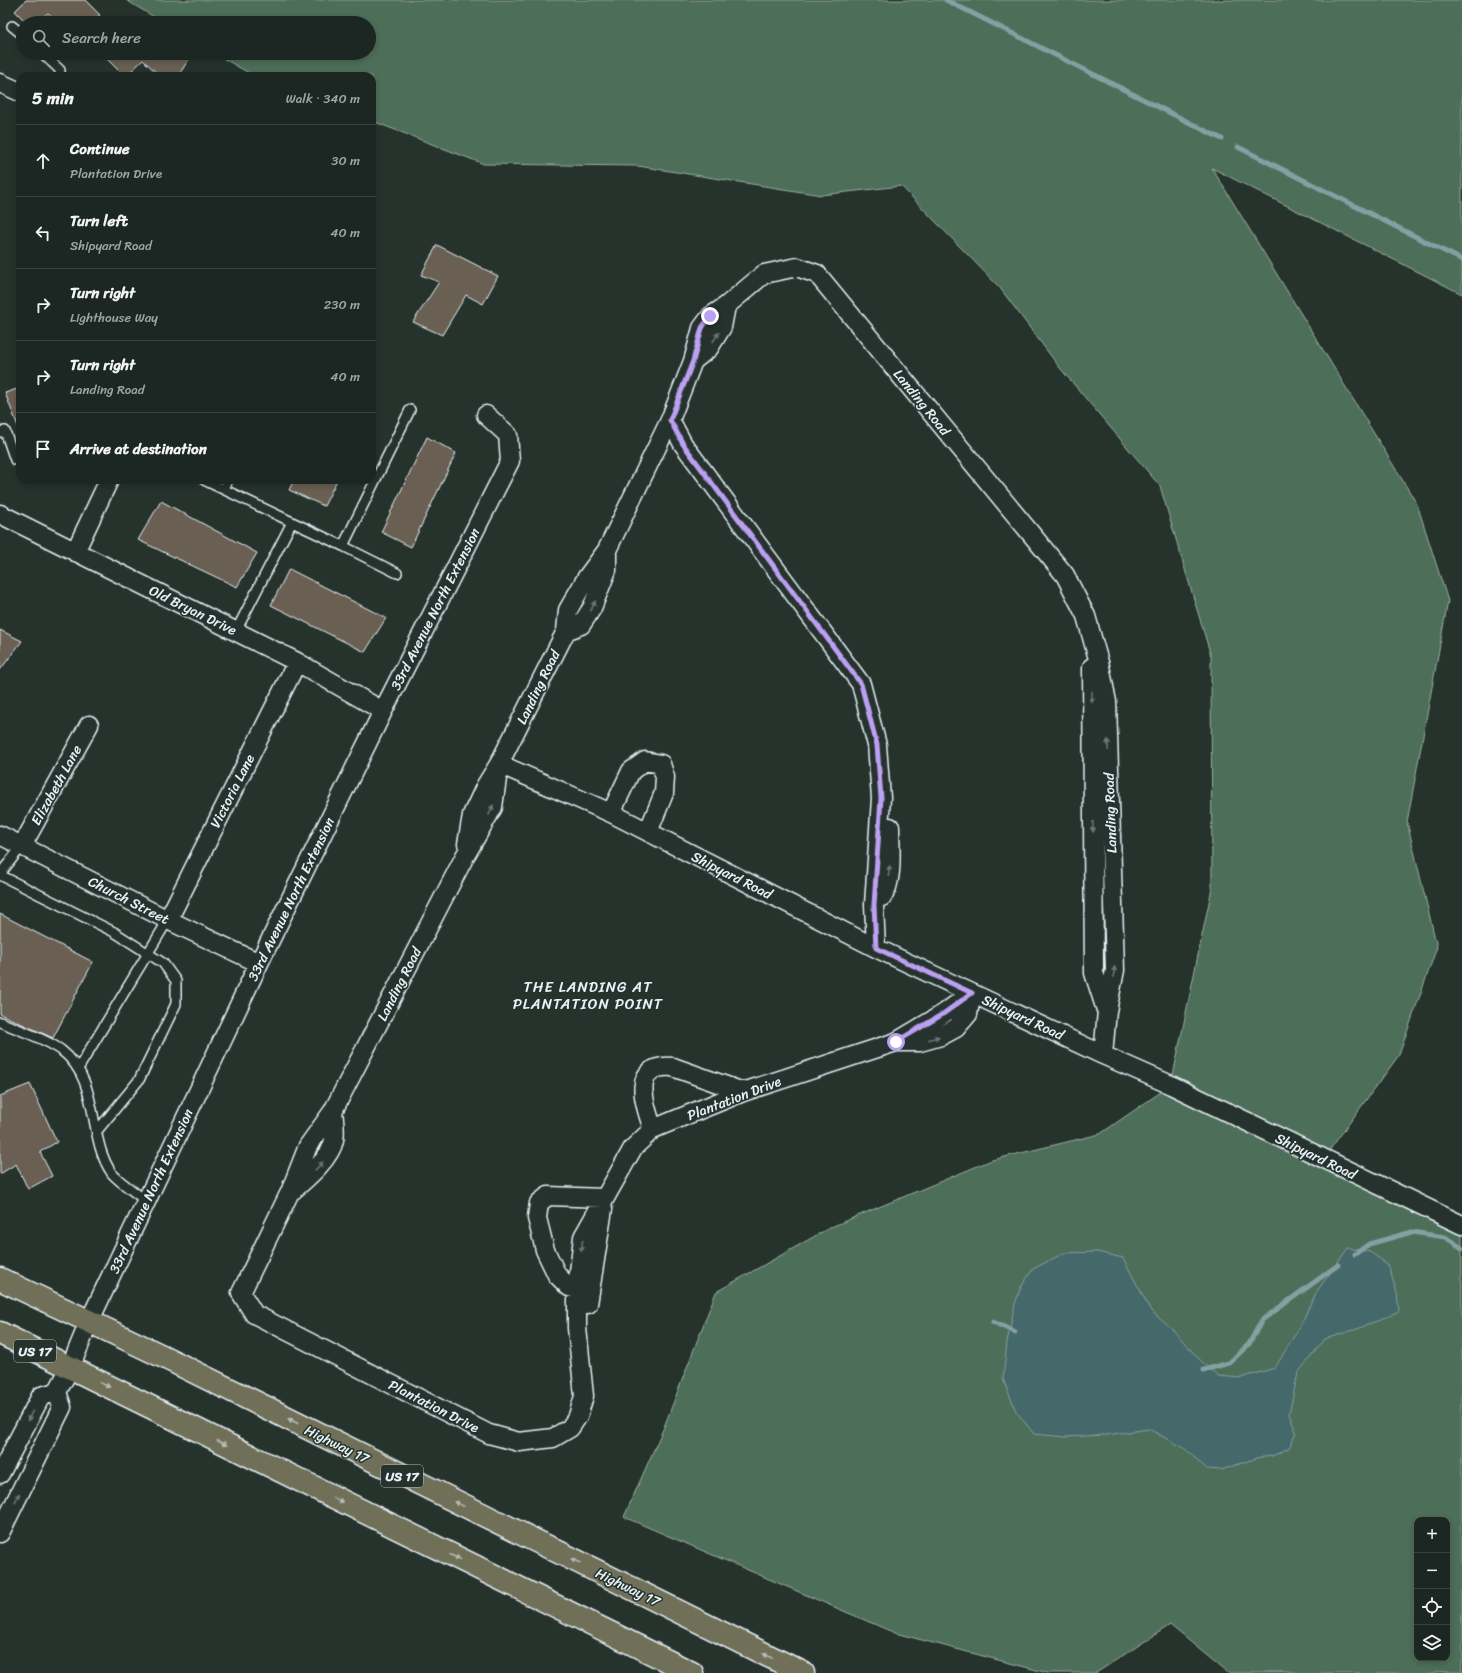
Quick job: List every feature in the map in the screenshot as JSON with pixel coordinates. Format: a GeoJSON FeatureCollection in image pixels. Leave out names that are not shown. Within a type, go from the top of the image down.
{"type":"FeatureCollection","features":[{"type":"Feature","properties":{"kind":"highway","name":"Highway 17"},"geometry":{"type":"LineString","coordinates":[[0,1279],[162,1356],[803,1673]]}},
{"type":"Feature","properties":{"kind":"highway","name":"US 17"},"geometry":{"type":"LineString","coordinates":[[0,1334],[692,1673]]}},
{"type":"Feature","properties":{"kind":"street"},"geometry":{"type":"LineString","coordinates":[[0,83],[16,90]]}},
{"type":"Feature","properties":{"kind":"street","name":"Landing Road"},"geometry":{"type":"LineString","coordinates":[[240,1293],[290,1192],[308,1146],[333,1111],[465,856],[472,815],[566,630],[568,610],[587,577],[607,550],[670,420],[693,361],[709,348],[722,327],[726,306],[764,274],[797,267],[817,274],[1065,575],[1086,616],[1100,666],[1107,702],[1115,970],[1107,1011],[1103,1055]]}},
{"type":"Feature","properties":{"kind":"street","name":"33rd Avenue North Extension"},"geometry":{"type":"LineString","coordinates":[[57,1392],[70,1368],[89,1322],[146,1200],[260,963],[383,711],[510,461],[508,435],[486,415]]}},
{"type":"Feature","properties":{"kind":"street"},"geometry":{"type":"LineString","coordinates":[[670,420],[683,444],[861,684],[877,745],[881,798],[874,905],[876,948]]}},
{"type":"Feature","properties":{"kind":"street"},"geometry":{"type":"LineString","coordinates":[[75,552],[107,484]]}},
{"type":"Feature","properties":{"kind":"street","name":"Old Bryan Drive"},"geometry":{"type":"LineString","coordinates":[[0,514],[297,662],[383,711]]}},
{"type":"Feature","properties":{"kind":"street","name":"Landing Road"},"geometry":{"type":"LineString","coordinates":[[1086,616],[1092,662],[1094,973],[1107,1011]]}},
{"type":"Feature","properties":{"kind":"street","name":"Victoria Lane"},"geometry":{"type":"LineString","coordinates":[[168,920],[297,662]]}},
{"type":"Feature","properties":{"kind":"street","name":"Elizabeth Lane"},"geometry":{"type":"LineString","coordinates":[[22,846],[89,725]]}},
{"type":"Feature","properties":{"kind":"street"},"geometry":{"type":"LineString","coordinates":[[611,813],[631,771],[645,761],[661,764],[665,777],[664,793],[648,832]]}},
{"type":"Feature","properties":{"kind":"street","name":"Shipyard Road"},"geometry":{"type":"LineString","coordinates":[[499,764],[611,813],[876,948],[1171,1086],[1462,1225]]}},
{"type":"Feature","properties":{"kind":"street","name":"Church Street"},"geometry":{"type":"LineString","coordinates":[[0,835],[168,920],[260,963]]}},
{"type":"Feature","properties":{"kind":"street"},"geometry":{"type":"LineString","coordinates":[[1093,853],[1111,853]]}},
{"type":"Feature","properties":{"kind":"street","name":"Plantation Drive"},"geometry":{"type":"LineString","coordinates":[[240,1293],[254,1314],[489,1434],[519,1442],[553,1438],[570,1428],[578,1416],[584,1396],[577,1328],[584,1291],[583,1237],[633,1148],[653,1129],[743,1092],[896,1042],[943,1014],[972,993]]}},
{"type":"Feature","properties":{"kind":"street"},"geometry":{"type":"LineString","coordinates":[[653,1129],[646,1109],[643,1087],[645,1078],[656,1068],[664,1066],[673,1067],[743,1092]]}},
{"type":"Feature","properties":{"kind":"street"},"geometry":{"type":"LineString","coordinates":[[584,1291],[569,1287],[556,1275],[545,1250],[537,1218],[539,1203],[548,1196],[604,1198]]}},
{"type":"Feature","properties":{"kind":"street"},"geometry":{"type":"LineString","coordinates":[[0,1474],[41,1396],[57,1392],[62,1407],[0,1533]]}},
{"type":"Feature","properties":{"kind":"lane"},"geometry":{"type":"LineString","coordinates":[[12,26],[16,29]]}},
{"type":"Feature","properties":{"kind":"lane"},"geometry":{"type":"LineString","coordinates":[[49,60],[60,70],[60,72]]}},
{"type":"Feature","properties":{"kind":"lane"},"geometry":{"type":"LineString","coordinates":[[376,478],[410,410]]}},
{"type":"Feature","properties":{"kind":"lane"},"geometry":{"type":"LineString","coordinates":[[0,432],[5,431],[16,460]]}},
{"type":"Feature","properties":{"kind":"lane"},"geometry":{"type":"LineString","coordinates":[[213,484],[397,573]]}},
{"type":"Feature","properties":{"kind":"lane"},"geometry":{"type":"LineString","coordinates":[[224,489],[226,484]]}},
{"type":"Feature","properties":{"kind":"lane"},"geometry":{"type":"LineString","coordinates":[[342,546],[373,484]]}},
{"type":"Feature","properties":{"kind":"lane"},"geometry":{"type":"LineString","coordinates":[[236,631],[292,522]]}},
{"type":"Feature","properties":{"kind":"lane"},"geometry":{"type":"LineString","coordinates":[[22,846],[0,875],[114,932],[163,963],[176,981],[176,1004],[139,1080],[97,1131]]}},
{"type":"Feature","properties":{"kind":"lane"},"geometry":{"type":"LineString","coordinates":[[78,1069],[168,920]]}},
{"type":"Feature","properties":{"kind":"lane"},"geometry":{"type":"LineString","coordinates":[[0,1022],[32,1035],[61,1050],[78,1069],[92,1104],[102,1156],[111,1174],[146,1200]]}},
{"type":"Feature","properties":{"kind":"green space"},"geometry":{"type":"Polygon","coordinates":[[[126,0],[1462,0],[1462,294],[1212,168],[1417,504],[1448,601],[1407,822],[1437,947],[1399,1055],[1323,1159],[1462,1228],[1462,1673],[1228,1673],[1170,1625],[1096,1673],[1048,1673],[895,1633],[624,1517],[664,1427],[716,1292],[831,1227],[992,1160],[1100,1134],[1171,1085],[1212,888],[1211,656],[1160,486],[1060,368],[1000,288],[901,186],[821,195],[638,166],[484,164],[376,123],[376,72],[247,72],[226,60],[376,60],[376,16],[152,16],[126,0]]]}},
{"type":"Feature","properties":{"kind":"water"},"geometry":{"type":"Polygon","coordinates":[[[1348,1248],[1370,1252],[1388,1265],[1397,1293],[1399,1311],[1360,1328],[1325,1339],[1298,1373],[1289,1414],[1296,1432],[1289,1448],[1272,1456],[1257,1458],[1221,1470],[1207,1469],[1184,1448],[1149,1429],[1106,1435],[1065,1437],[1034,1434],[1016,1411],[1003,1379],[1007,1342],[1015,1304],[1021,1287],[1033,1269],[1064,1253],[1097,1252],[1123,1258],[1151,1311],[1175,1332],[1198,1358],[1218,1376],[1241,1378],[1275,1368],[1301,1324],[1317,1291],[1348,1248]]]}},
{"type":"Feature","properties":{"kind":"building"},"geometry":{"type":"Polygon","coordinates":[[[26,0],[85,0],[100,15],[51,16],[48,13],[44,16],[20,16],[15,11],[26,0]]]}},
{"type":"Feature","properties":{"kind":"building"},"geometry":{"type":"Polygon","coordinates":[[[108,60],[143,60],[130,72],[120,72],[108,60]]]}},
{"type":"Feature","properties":{"kind":"building"},"geometry":{"type":"Polygon","coordinates":[[[143,60],[188,60],[181,72],[156,72],[143,60]]]}},
{"type":"Feature","properties":{"kind":"building"},"geometry":{"type":"Polygon","coordinates":[[[437,245],[498,276],[483,304],[466,295],[442,335],[413,322],[439,282],[421,275],[437,245]]]}},
{"type":"Feature","properties":{"kind":"building"},"geometry":{"type":"Polygon","coordinates":[[[16,389],[16,421],[5,393],[16,389]]]}},
{"type":"Feature","properties":{"kind":"building"},"geometry":{"type":"Polygon","coordinates":[[[427,437],[456,453],[411,547],[381,532],[427,437]]]}},
{"type":"Feature","properties":{"kind":"building"},"geometry":{"type":"Polygon","coordinates":[[[292,484],[335,484],[324,506],[289,490],[292,484]]]}},
{"type":"Feature","properties":{"kind":"building"},"geometry":{"type":"Polygon","coordinates":[[[161,501],[257,553],[237,587],[138,540],[161,501]]]}},
{"type":"Feature","properties":{"kind":"building"},"geometry":{"type":"Polygon","coordinates":[[[289,569],[386,618],[365,652],[271,605],[289,569]]]}},
{"type":"Feature","properties":{"kind":"building"},"geometry":{"type":"Polygon","coordinates":[[[0,630],[22,641],[0,670],[0,630]]]}},
{"type":"Feature","properties":{"kind":"building"},"geometry":{"type":"Polygon","coordinates":[[[0,914],[93,962],[53,1038],[0,1014],[0,914]]]}},
{"type":"Feature","properties":{"kind":"building"},"geometry":{"type":"Polygon","coordinates":[[[30,1084],[57,1142],[40,1152],[52,1176],[28,1189],[16,1164],[0,1174],[0,1096],[30,1084]]]}},
{"type":"Feature","properties":{"kind":"waterway"},"geometry":{"type":"LineString","coordinates":[[946,0],[1222,139]]}},
{"type":"Feature","properties":{"kind":"waterway"},"geometry":{"type":"LineString","coordinates":[[1238,147],[1462,260]]}},
{"type":"Feature","properties":{"kind":"waterway"},"geometry":{"type":"LineString","coordinates":[[1355,1254],[1369,1244],[1412,1232],[1445,1237],[1462,1248]]}},
{"type":"Feature","properties":{"kind":"waterway"},"geometry":{"type":"LineString","coordinates":[[1204,1370],[1229,1363],[1249,1344],[1262,1320],[1338,1265]]}},
{"type":"Feature","properties":{"kind":"waterway"},"geometry":{"type":"LineString","coordinates":[[993,1322],[1015,1332]]}},
{"type":"Feature","properties":{"kind":"district","name":"THE LANDING AT PLANTATION POINT"},"geometry":{"type":"Point","coordinates":[588,996]}},
{"type":"Feature","properties":{"kind":"route"},"geometry":{"type":"LineString","coordinates":[[710,316],[702,328],[693,361],[670,420],[683,444],[861,684],[877,745],[881,798],[874,905],[876,948],[972,993],[943,1014],[896,1042]]}}]}
